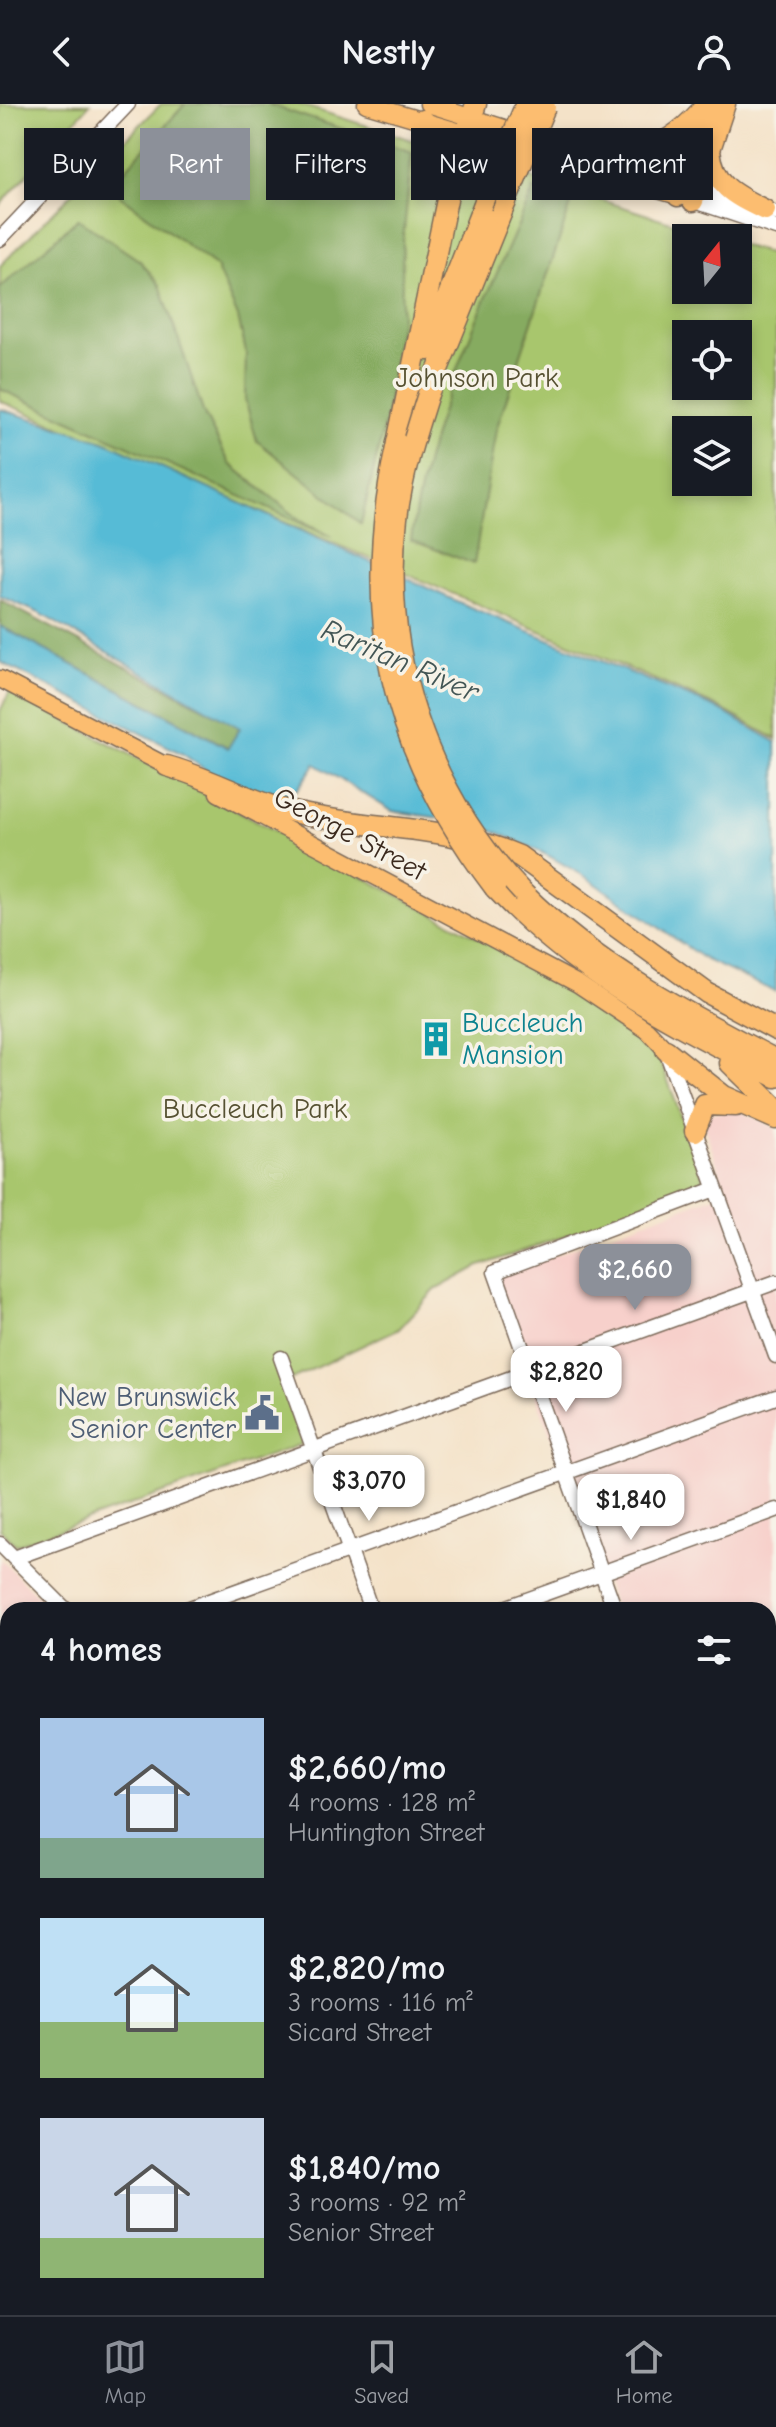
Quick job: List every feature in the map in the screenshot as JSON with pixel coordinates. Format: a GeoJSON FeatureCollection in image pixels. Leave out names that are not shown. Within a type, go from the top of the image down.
{"type":"FeatureCollection","features":[{"type":"Feature","properties":{"kind":"highway"},"geometry":{"type":"LineString","coordinates":[[439,104],[446,104]]}},
{"type":"Feature","properties":{"kind":"highway"},"geometry":{"type":"LineString","coordinates":[[687,128],[707,104]]}},
{"type":"Feature","properties":{"kind":"highway"},"geometry":{"type":"LineString","coordinates":[[702,128],[707,104]]}},
{"type":"Feature","properties":{"kind":"highway"},"geometry":{"type":"LineString","coordinates":[[713,140],[725,104]]}},
{"type":"Feature","properties":{"kind":"highway"},"geometry":{"type":"LineString","coordinates":[[541,105],[492,183],[397,443],[383,515],[379,584],[385,642],[398,704],[428,785],[448,824],[495,888],[570,959],[692,1033],[776,1077]]}},
{"type":"Feature","properties":{"kind":"highway"},"geometry":{"type":"LineString","coordinates":[[418,385],[501,214],[541,105]]}},
{"type":"Feature","properties":{"kind":"highway"},"geometry":{"type":"LineString","coordinates":[[713,168],[725,189],[770,212]]}},
{"type":"Feature","properties":{"kind":"highway"},"geometry":{"type":"LineString","coordinates":[[448,200],[394,552],[398,636],[407,684],[430,754],[450,795],[496,865],[523,893],[591,952],[688,1014],[776,1060]]}},
{"type":"Feature","properties":{"kind":"highway"},"geometry":{"type":"LineString","coordinates":[[167,766],[199,775],[290,811],[448,833],[486,842],[519,856],[707,993],[776,1027]]}},
{"type":"Feature","properties":{"kind":"highway"},"geometry":{"type":"LineString","coordinates":[[591,952],[776,1045]]}},
{"type":"Feature","properties":{"kind":"highway"},"geometry":{"type":"LineString","coordinates":[[692,1033],[739,1069],[774,1114]]}},
{"type":"Feature","properties":{"kind":"highway"},"geometry":{"type":"LineString","coordinates":[[666,1050],[743,1107]]}},
{"type":"Feature","properties":{"kind":"highway"},"geometry":{"type":"LineString","coordinates":[[695,1131],[705,1105],[721,1103],[774,1114]]}},
{"type":"Feature","properties":{"kind":"main road"},"geometry":{"type":"LineString","coordinates":[[366,104],[471,117],[532,137]]}},
{"type":"Feature","properties":{"kind":"main road"},"geometry":{"type":"LineString","coordinates":[[471,117],[532,138]]}},
{"type":"Feature","properties":{"kind":"main road","name":"George Street"},"geometry":{"type":"LineString","coordinates":[[0,679],[578,984],[647,1030],[666,1050]]}},
{"type":"Feature","properties":{"kind":"street"},"geometry":{"type":"LineString","coordinates":[[0,239],[128,104]]}},
{"type":"Feature","properties":{"kind":"street"},"geometry":{"type":"LineString","coordinates":[[713,198],[770,212]]}},
{"type":"Feature","properties":{"kind":"street"},"geometry":{"type":"LineString","coordinates":[[708,200],[776,228]]}},
{"type":"Feature","properties":{"kind":"street"},"geometry":{"type":"LineString","coordinates":[[666,1050],[776,1356]]}},
{"type":"Feature","properties":{"kind":"street"},"geometry":{"type":"LineString","coordinates":[[612,1602],[495,1272],[715,1189]]}},
{"type":"Feature","properties":{"kind":"street"},"geometry":{"type":"LineString","coordinates":[[14,1558],[776,1282]]}},
{"type":"Feature","properties":{"kind":"street"},"geometry":{"type":"LineString","coordinates":[[281,1358],[368,1602]]}},
{"type":"Feature","properties":{"kind":"street"},"geometry":{"type":"LineString","coordinates":[[206,1602],[776,1397]]}},
{"type":"Feature","properties":{"kind":"street"},"geometry":{"type":"LineString","coordinates":[[521,1602],[776,1510]]}},
{"type":"Feature","properties":{"kind":"street"},"geometry":{"type":"LineString","coordinates":[[0,1544],[58,1602]]}},
{"type":"Feature","properties":{"kind":"shaded area"},"geometry":{"type":"Polygon","coordinates":[[[738,1110],[776,1128],[776,1602],[613,1602],[492,1278],[726,1192],[701,1115],[738,1110]]]}},
{"type":"Feature","properties":{"kind":"shaded area"},"geometry":{"type":"Polygon","coordinates":[[[0,1559],[43,1602],[0,1602],[0,1559]]]}},
{"type":"Feature","properties":{"kind":"green space"},"geometry":{"type":"Polygon","coordinates":[[[0,104],[90,104],[69,128],[24,128],[24,178],[0,205],[0,104]]]}},
{"type":"Feature","properties":{"kind":"green space","name":"Johnson Park"},"geometry":{"type":"Polygon","coordinates":[[[161,104],[298,104],[374,128],[266,128],[266,200],[395,200],[395,135],[411,140],[411,200],[516,200],[516,173],[532,178],[532,200],[601,200],[677,224],[672,224],[672,304],[752,304],[752,248],[776,256],[776,739],[714,705],[0,401],[0,266],[66,200],[124,200],[124,141],[161,104]]]}},
{"type":"Feature","properties":{"kind":"green space"},"geometry":{"type":"Polygon","coordinates":[[[185,104],[267,104],[340,128],[266,128],[266,200],[395,200],[395,146],[411,152],[403,241],[401,317],[386,417],[361,524],[257,441],[245,399],[246,352],[238,317],[216,267],[124,198],[124,171],[140,153],[140,200],[250,200],[250,128],[163,128],[185,104]]]}},
{"type":"Feature","properties":{"kind":"green space"},"geometry":{"type":"Polygon","coordinates":[[[532,194],[532,200],[572,201],[496,430],[474,564],[411,540],[430,449],[478,317],[532,194]]]}},
{"type":"Feature","properties":{"kind":"green space"},"geometry":{"type":"Polygon","coordinates":[[[78,219],[140,261],[160,285],[204,414],[230,464],[299,519],[332,537],[0,389],[0,288],[78,219]]]}},
{"type":"Feature","properties":{"kind":"green space"},"geometry":{"type":"Polygon","coordinates":[[[0,600],[240,727],[229,748],[0,626],[0,600]]]}},
{"type":"Feature","properties":{"kind":"green space","name":"Buccleuch Park"},"geometry":{"type":"Polygon","coordinates":[[[10,691],[580,991],[647,1039],[659,1056],[706,1186],[477,1267],[435,1290],[400,1328],[283,1383],[302,1444],[16,1545],[0,1529],[0,711],[10,691]]]}},
{"type":"Feature","properties":{"kind":"water","name":"Raritan River"},"geometry":{"type":"Polygon","coordinates":[[[0,409],[104,441],[465,605],[714,707],[776,742],[776,992],[706,960],[586,877],[495,831],[460,821],[392,811],[315,764],[297,790],[290,788],[281,801],[210,773],[183,754],[0,662],[0,626],[228,748],[240,728],[39,613],[0,596],[0,409]]]}},
{"type":"Feature","properties":{"kind":"place","name":"Buccleuch Mansion"},"geometry":{"type":"Point","coordinates":[436,1039]}},
{"type":"Feature","properties":{"kind":"place","name":"New Brunswick Senior Center"},"geometry":{"type":"Point","coordinates":[262,1413]}}]}
